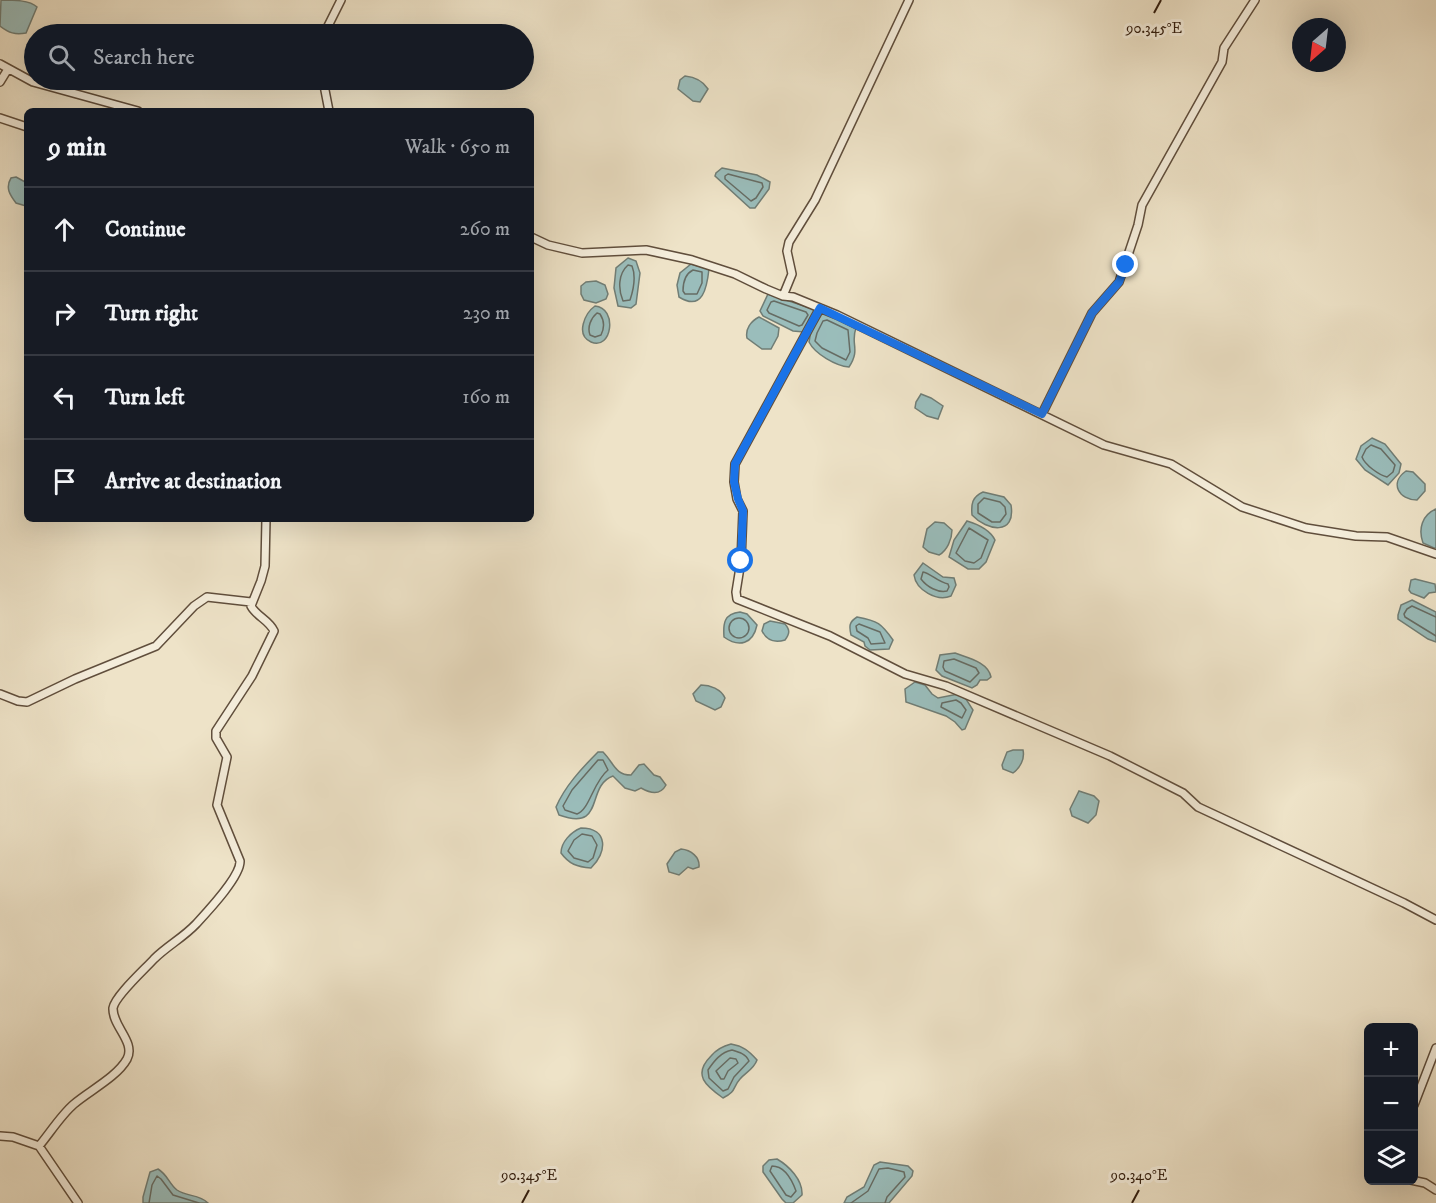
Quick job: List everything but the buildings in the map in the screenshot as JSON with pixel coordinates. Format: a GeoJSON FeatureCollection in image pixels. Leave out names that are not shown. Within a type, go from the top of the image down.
{"type":"FeatureCollection","features":[{"type":"Feature","properties":{"kind":"street"},"geometry":{"type":"LineString","coordinates":[[329,24],[341,0]]}},
{"type":"Feature","properties":{"kind":"street"},"geometry":{"type":"LineString","coordinates":[[783,296],[792,274],[787,251],[789,242],[815,200],[909,0]]}},
{"type":"Feature","properties":{"kind":"street"},"geometry":{"type":"LineString","coordinates":[[1042,414],[1092,313],[1119,282],[1138,225],[1142,205],[1222,62],[1224,48],[1255,0]]}},
{"type":"Feature","properties":{"kind":"street"},"geometry":{"type":"LineString","coordinates":[[0,64],[24,77]]}},
{"type":"Feature","properties":{"kind":"street"},"geometry":{"type":"LineString","coordinates":[[0,82],[8,69]]}},
{"type":"Feature","properties":{"kind":"street"},"geometry":{"type":"LineString","coordinates":[[62,90],[127,108]]}},
{"type":"Feature","properties":{"kind":"street"},"geometry":{"type":"LineString","coordinates":[[325,90],[328,108]]}},
{"type":"Feature","properties":{"kind":"street"},"geometry":{"type":"LineString","coordinates":[[0,118],[24,126]]}},
{"type":"Feature","properties":{"kind":"street"},"geometry":{"type":"LineString","coordinates":[[534,238],[548,245],[582,253],[646,250],[692,260],[735,274],[783,296],[793,297],[820,308],[1104,445],[1171,464],[1242,507],[1312,529],[1356,536],[1387,537],[1436,554]]}},
{"type":"Feature","properties":{"kind":"street"},"geometry":{"type":"LineString","coordinates":[[820,308],[735,464],[734,482],[743,511],[737,599],[830,636],[905,674],[946,686],[1110,756],[1183,793],[1198,807],[1436,920]]}},
{"type":"Feature","properties":{"kind":"street"},"geometry":{"type":"LineString","coordinates":[[39,1146],[72,1105],[98,1086],[127,1059],[128,1047],[114,1017],[113,1009],[117,999],[156,958],[195,924],[231,882],[240,866],[217,805],[228,757],[216,738],[216,731],[252,676],[274,631],[272,626],[253,611],[251,602],[265,566],[266,522]]}},
{"type":"Feature","properties":{"kind":"street"},"geometry":{"type":"LineString","coordinates":[[0,694],[18,702],[27,702],[75,679],[156,646],[194,606],[207,597],[251,602]]}},
{"type":"Feature","properties":{"kind":"street"},"geometry":{"type":"LineString","coordinates":[[1418,1093],[1436,1048]]}},
{"type":"Feature","properties":{"kind":"street"},"geometry":{"type":"LineString","coordinates":[[0,1136],[14,1137],[39,1146],[78,1203]]}},
{"type":"Feature","properties":{"kind":"street"},"geometry":{"type":"LineString","coordinates":[[1418,1182],[1436,1190]]}},
{"type":"Feature","properties":{"kind":"water"},"geometry":{"type":"Polygon","coordinates":[[[1,0],[16,0],[37,7],[30,24],[24,24],[24,33],[12,33],[0,26],[1,0]]]}},
{"type":"Feature","properties":{"kind":"water"},"geometry":{"type":"Polygon","coordinates":[[[685,76],[698,80],[708,89],[700,102],[693,101],[678,89],[680,80],[685,76]]]}},
{"type":"Feature","properties":{"kind":"water"},"geometry":{"type":"Polygon","coordinates":[[[722,168],[757,175],[770,182],[769,189],[755,208],[750,208],[715,176],[722,168]]]}},
{"type":"Feature","properties":{"kind":"water"},"geometry":{"type":"Polygon","coordinates":[[[16,177],[24,181],[24,205],[16,203],[9,191],[8,185],[11,178],[16,177]]]}},
{"type":"Feature","properties":{"kind":"water"},"geometry":{"type":"Polygon","coordinates":[[[628,258],[636,261],[640,273],[636,304],[631,308],[618,306],[614,288],[616,268],[628,258]]]}},
{"type":"Feature","properties":{"kind":"water"},"geometry":{"type":"Polygon","coordinates":[[[691,264],[709,269],[702,295],[694,301],[687,301],[679,297],[677,285],[680,273],[691,264]]]}},
{"type":"Feature","properties":{"kind":"water"},"geometry":{"type":"Polygon","coordinates":[[[596,281],[605,285],[608,294],[606,299],[596,303],[584,300],[581,286],[586,282],[596,281]]]}},
{"type":"Feature","properties":{"kind":"water"},"geometry":{"type":"Polygon","coordinates":[[[768,294],[813,309],[814,312],[804,332],[793,331],[763,316],[760,311],[768,294]]]}},
{"type":"Feature","properties":{"kind":"water"},"geometry":{"type":"Polygon","coordinates":[[[595,306],[602,308],[607,314],[610,328],[604,340],[598,343],[586,339],[583,334],[585,319],[595,306]]]}},
{"type":"Feature","properties":{"kind":"water"},"geometry":{"type":"Polygon","coordinates":[[[823,312],[856,328],[855,351],[849,367],[826,359],[809,342],[811,331],[823,312]]]}},
{"type":"Feature","properties":{"kind":"water"},"geometry":{"type":"Polygon","coordinates":[[[759,317],[779,328],[778,336],[771,349],[762,349],[747,338],[749,326],[759,317]]]}},
{"type":"Feature","properties":{"kind":"water"},"geometry":{"type":"Polygon","coordinates":[[[921,394],[943,406],[938,419],[927,416],[915,408],[921,394]]]}},
{"type":"Feature","properties":{"kind":"water"},"geometry":{"type":"Polygon","coordinates":[[[1372,438],[1385,444],[1401,464],[1399,473],[1388,485],[1365,470],[1356,459],[1361,446],[1372,438]]]}},
{"type":"Feature","properties":{"kind":"water"},"geometry":{"type":"Polygon","coordinates":[[[1406,471],[1413,472],[1425,484],[1425,491],[1417,500],[1405,497],[1398,490],[1398,481],[1406,471]]]}},
{"type":"Feature","properties":{"kind":"water"},"geometry":{"type":"Polygon","coordinates":[[[983,492],[1004,497],[1011,505],[1009,522],[1005,526],[999,528],[985,525],[972,515],[973,501],[983,492]]]}},
{"type":"Feature","properties":{"kind":"water"},"geometry":{"type":"Polygon","coordinates":[[[1436,509],[1436,548],[1434,548],[1423,543],[1421,528],[1427,515],[1436,509]]]}},
{"type":"Feature","properties":{"kind":"water"},"geometry":{"type":"Polygon","coordinates":[[[967,521],[987,530],[995,540],[986,562],[979,569],[968,569],[949,557],[954,540],[967,521]]]}},
{"type":"Feature","properties":{"kind":"water"},"geometry":{"type":"Polygon","coordinates":[[[935,522],[944,523],[952,530],[948,544],[939,555],[923,547],[927,529],[935,522]]]}},
{"type":"Feature","properties":{"kind":"water"},"geometry":{"type":"Polygon","coordinates":[[[923,563],[943,577],[954,578],[956,585],[951,596],[934,596],[923,590],[914,575],[923,563]]]}},
{"type":"Feature","properties":{"kind":"water"},"geometry":{"type":"Polygon","coordinates":[[[1411,580],[1435,584],[1436,592],[1429,593],[1424,598],[1411,593],[1409,590],[1411,580]]]}},
{"type":"Feature","properties":{"kind":"water"},"geometry":{"type":"Polygon","coordinates":[[[1412,600],[1436,612],[1436,642],[1398,619],[1401,605],[1412,600]]]}},
{"type":"Feature","properties":{"kind":"water"},"geometry":{"type":"Polygon","coordinates":[[[740,612],[747,614],[757,625],[749,640],[740,643],[724,637],[724,623],[728,617],[740,612]]]}},
{"type":"Feature","properties":{"kind":"water"},"geometry":{"type":"Polygon","coordinates":[[[857,617],[882,626],[893,640],[889,649],[870,650],[864,642],[851,635],[850,624],[857,617]]]}},
{"type":"Feature","properties":{"kind":"water"},"geometry":{"type":"Polygon","coordinates":[[[770,621],[785,624],[789,632],[785,640],[778,641],[766,637],[762,631],[764,624],[770,621]]]}},
{"type":"Feature","properties":{"kind":"water"},"geometry":{"type":"Polygon","coordinates":[[[955,653],[982,664],[991,677],[987,680],[980,680],[972,688],[942,676],[936,670],[940,655],[955,653]]]}},
{"type":"Feature","properties":{"kind":"water"},"geometry":{"type":"Polygon","coordinates":[[[915,682],[925,685],[938,698],[958,694],[966,699],[973,710],[965,729],[962,730],[946,716],[906,702],[905,689],[915,682]]]}},
{"type":"Feature","properties":{"kind":"water"},"geometry":{"type":"Polygon","coordinates":[[[701,685],[721,692],[725,698],[721,707],[715,710],[696,701],[693,694],[701,685]]]}},
{"type":"Feature","properties":{"kind":"water"},"geometry":{"type":"Polygon","coordinates":[[[1023,750],[1023,757],[1018,769],[1013,773],[1003,769],[1002,765],[1007,752],[1023,750]]]}},
{"type":"Feature","properties":{"kind":"water"},"geometry":{"type":"Polygon","coordinates":[[[598,752],[603,752],[621,773],[631,775],[639,765],[644,764],[666,785],[658,792],[641,788],[635,791],[625,788],[613,776],[599,789],[589,813],[574,819],[559,815],[556,807],[564,792],[598,752]]]}},
{"type":"Feature","properties":{"kind":"water"},"geometry":{"type":"Polygon","coordinates":[[[1079,791],[1094,796],[1099,801],[1096,815],[1088,823],[1072,816],[1070,809],[1079,791]]]}},
{"type":"Feature","properties":{"kind":"water"},"geometry":{"type":"Polygon","coordinates":[[[581,828],[597,832],[601,837],[602,849],[591,868],[574,864],[561,853],[567,838],[581,828]]]}},
{"type":"Feature","properties":{"kind":"water"},"geometry":{"type":"Polygon","coordinates":[[[681,849],[694,855],[699,867],[693,869],[688,867],[679,875],[669,872],[667,864],[675,852],[681,849]]]}},
{"type":"Feature","properties":{"kind":"water"},"geometry":{"type":"Polygon","coordinates":[[[731,1044],[745,1049],[757,1060],[732,1091],[723,1098],[704,1080],[702,1069],[715,1052],[731,1044]]]}},
{"type":"Feature","properties":{"kind":"water"},"geometry":{"type":"Polygon","coordinates":[[[777,1159],[786,1165],[798,1179],[802,1189],[802,1195],[793,1203],[786,1203],[782,1199],[763,1172],[763,1166],[769,1160],[777,1159]]]}},
{"type":"Feature","properties":{"kind":"water"},"geometry":{"type":"Polygon","coordinates":[[[880,1162],[908,1166],[913,1171],[912,1176],[889,1203],[844,1203],[847,1197],[864,1187],[874,1165],[880,1162]]]}},
{"type":"Feature","properties":{"kind":"water"},"geometry":{"type":"Polygon","coordinates":[[[158,1169],[177,1190],[201,1198],[208,1203],[143,1203],[150,1172],[158,1169]]]}},
{"type":"Feature","properties":{"kind":"route"},"geometry":{"type":"LineString","coordinates":[[741,561],[743,511],[734,482],[735,464],[820,308],[1042,414],[1067,359],[1092,313],[1119,282],[1126,265]]}}]}
